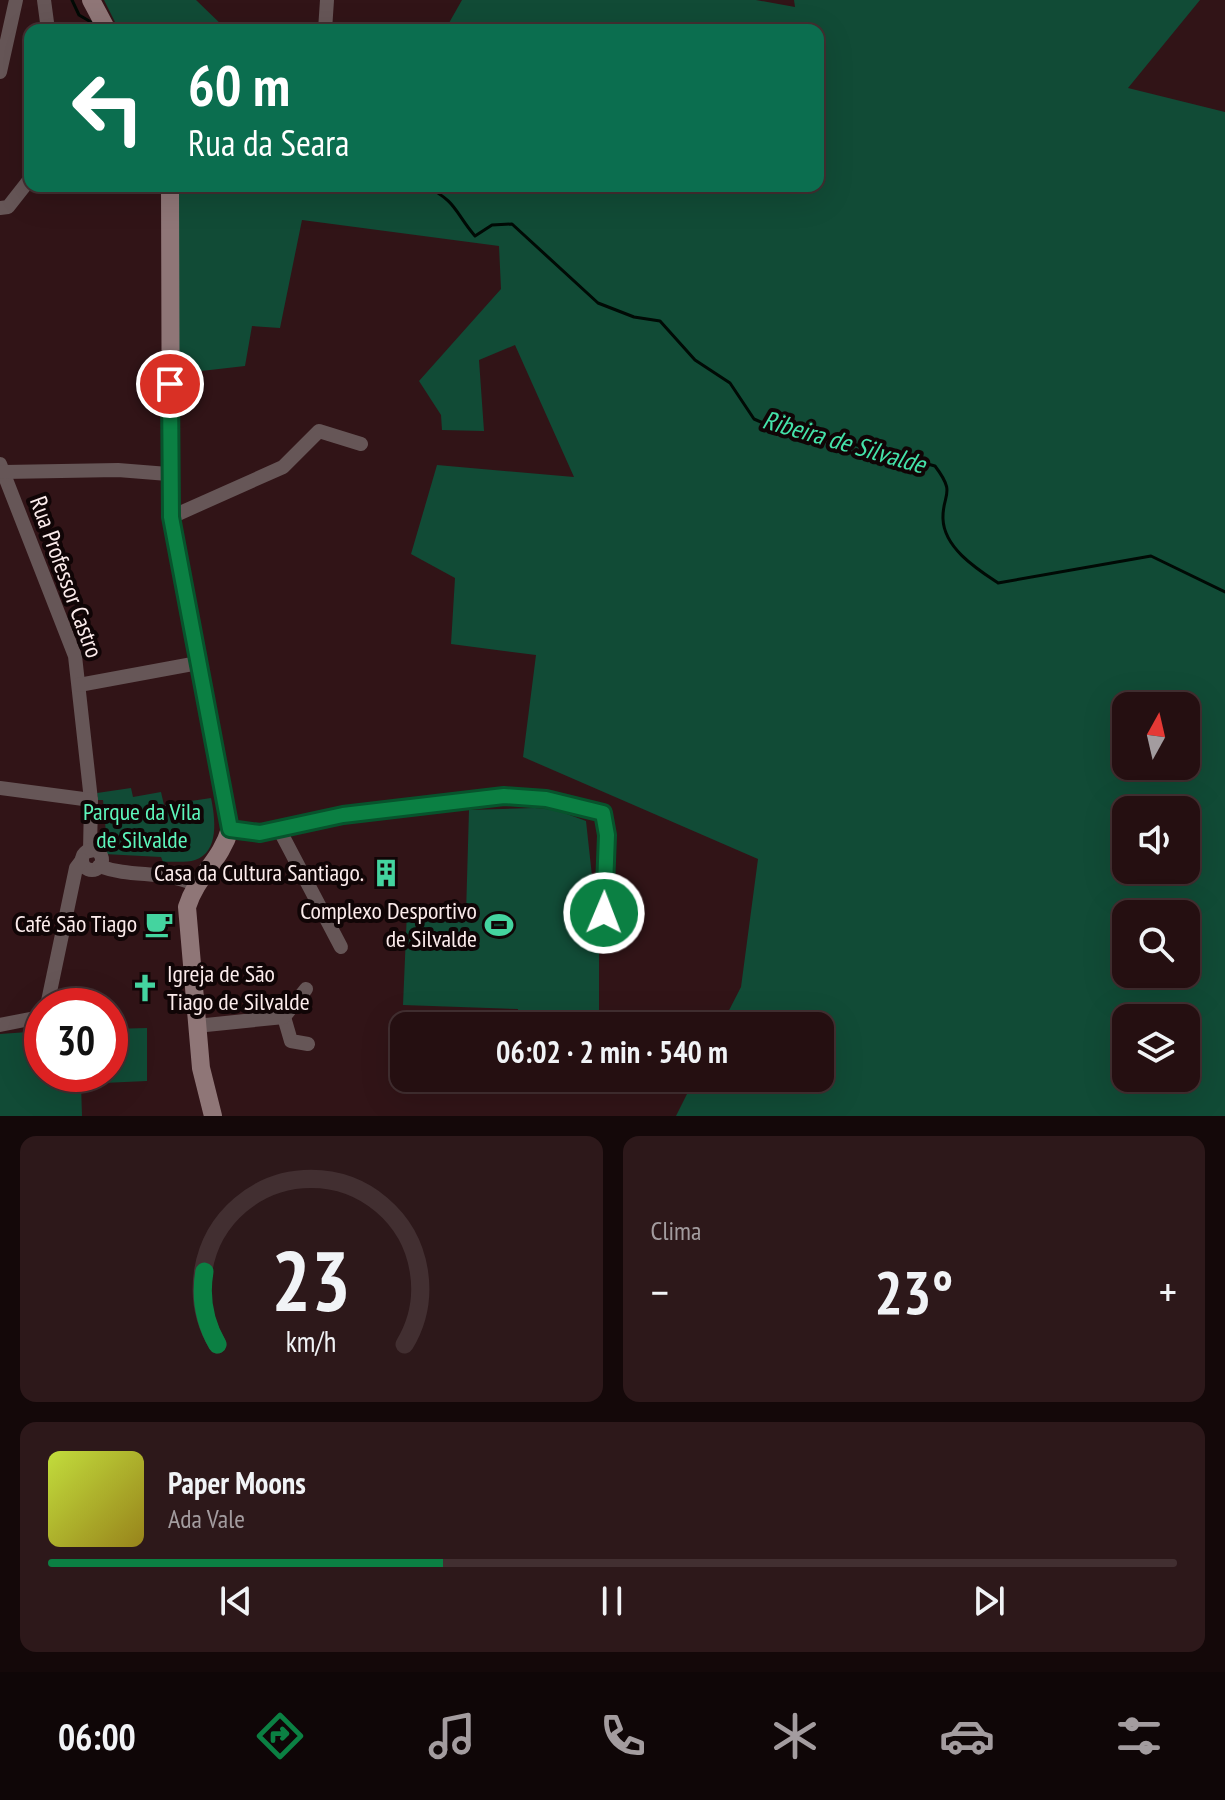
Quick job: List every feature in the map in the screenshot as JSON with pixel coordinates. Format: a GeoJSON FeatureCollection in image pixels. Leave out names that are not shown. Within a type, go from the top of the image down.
{"type":"FeatureCollection","features":[{"type":"Feature","properties":{"kind":"main road"},"geometry":{"type":"LineString","coordinates":[[91,0],[104,24]]}},
{"type":"Feature","properties":{"kind":"main road"},"geometry":{"type":"LineString","coordinates":[[170,192],[168,474],[171,517],[230,829],[220,857],[194,884],[187,907],[201,1068],[213,1116]]}},
{"type":"Feature","properties":{"kind":"street"},"geometry":{"type":"LineString","coordinates":[[0,72],[16,0]]}},
{"type":"Feature","properties":{"kind":"street"},"geometry":{"type":"LineString","coordinates":[[44,0],[47,24]]}},
{"type":"Feature","properties":{"kind":"street"},"geometry":{"type":"LineString","coordinates":[[325,24],[327,0]]}},
{"type":"Feature","properties":{"kind":"street"},"geometry":{"type":"LineString","coordinates":[[0,208],[8,207],[24,187]]}},
{"type":"Feature","properties":{"kind":"street"},"geometry":{"type":"LineString","coordinates":[[171,517],[283,467],[319,431],[361,444]]}},
{"type":"Feature","properties":{"kind":"street"},"geometry":{"type":"LineString","coordinates":[[2,468],[168,474]]}},
{"type":"Feature","properties":{"kind":"street","name":"Rua Professor Castro"},"geometry":{"type":"LineString","coordinates":[[2,468],[64,623],[79,685],[91,800],[90,862]]}},
{"type":"Feature","properties":{"kind":"street"},"geometry":{"type":"LineString","coordinates":[[79,685],[198,663]]}},
{"type":"Feature","properties":{"kind":"street"},"geometry":{"type":"LineString","coordinates":[[0,788],[91,800]]}},
{"type":"Feature","properties":{"kind":"street"},"geometry":{"type":"LineString","coordinates":[[230,829],[260,833],[280,831],[343,815],[504,796],[575,804],[603,813],[607,835],[604,913]]}},
{"type":"Feature","properties":{"kind":"street"},"geometry":{"type":"LineString","coordinates":[[280,831],[341,947]]}},
{"type":"Feature","properties":{"kind":"street"},"geometry":{"type":"LineString","coordinates":[[51,988],[74,892],[90,862],[117,872],[170,875],[194,884]]}},
{"type":"Feature","properties":{"kind":"street"},"geometry":{"type":"LineString","coordinates":[[196,1026],[284,1017],[306,989]]}},
{"type":"Feature","properties":{"kind":"street"},"geometry":{"type":"LineString","coordinates":[[284,1017],[291,1041],[308,1044]]}},
{"type":"Feature","properties":{"kind":"street"},"geometry":{"type":"LineString","coordinates":[[0,1025],[24,1020]]}},
{"type":"Feature","properties":{"kind":"green space"},"geometry":{"type":"Polygon","coordinates":[[[104,0],[196,0],[221,24],[116,24],[104,0]]]}},
{"type":"Feature","properties":{"kind":"green space"},"geometry":{"type":"Polygon","coordinates":[[[462,0],[756,0],[795,7],[794,0],[1200,0],[1128,88],[1225,112],[1225,1116],[676,1116],[688,1092],[834,1092],[834,1012],[728,1012],[741,987],[758,859],[523,757],[536,655],[451,644],[455,578],[411,554],[437,465],[574,477],[515,345],[479,360],[484,431],[442,430],[441,415],[419,381],[501,289],[499,246],[302,220],[280,328],[252,326],[245,366],[175,374],[178,192],[824,192],[824,24],[448,24],[462,0]]]}},
{"type":"Feature","properties":{"kind":"green space","name":"Parque da Vila de Silvalde"},"geometry":{"type":"Polygon","coordinates":[[[131,788],[133,797],[161,792],[164,805],[211,798],[214,833],[209,850],[195,860],[183,862],[163,862],[161,857],[104,854],[102,845],[107,844],[103,800],[98,800],[97,793],[131,788]]]}},
{"type":"Feature","properties":{"kind":"green space","name":"Complexo Desportivo de Silvalde"},"geometry":{"type":"Polygon","coordinates":[[[535,808],[556,810],[586,821],[593,885],[591,951],[599,953],[599,1012],[518,1012],[518,1009],[403,1005],[407,911],[466,914],[469,810],[535,808]]]}},
{"type":"Feature","properties":{"kind":"green space"},"geometry":{"type":"Polygon","coordinates":[[[147,1028],[147,1081],[128,1082],[128,1029],[147,1028]]]}},
{"type":"Feature","properties":{"kind":"green space"},"geometry":{"type":"Polygon","coordinates":[[[24,1032],[24,1092],[81,1092],[82,1116],[0,1116],[0,1034],[24,1032]]]}},
{"type":"Feature","properties":{"kind":"waterway","name":"Ribeira de Silvalde"},"geometry":{"type":"LineString","coordinates":[[72,0],[79,15],[94,24]]}},
{"type":"Feature","properties":{"kind":"waterway","name":"Ribeira de Silvalde"},"geometry":{"type":"LineString","coordinates":[[436,192],[450,202],[475,236],[492,225],[512,224],[598,303],[634,317],[660,321],[695,360],[730,383],[754,419],[777,429],[838,440],[935,466],[947,489],[943,519],[949,539],[963,557],[998,583],[1151,556],[1225,592]]}},
{"type":"Feature","properties":{"kind":"place","name":"Casa da Cultura Santiago."},"geometry":{"type":"Point","coordinates":[386,873]}},
{"type":"Feature","properties":{"kind":"place","name":"Café São Tiago"},"geometry":{"type":"Point","coordinates":[159,924]}},
{"type":"Feature","properties":{"kind":"place","name":"Complexo Desportivo de Silvalde"},"geometry":{"type":"Point","coordinates":[499,925]}},
{"type":"Feature","properties":{"kind":"place","name":"Igreja de São Tiago de Silvalde"},"geometry":{"type":"Point","coordinates":[145,988]}},
{"type":"Feature","properties":{"kind":"route"},"geometry":{"type":"LineString","coordinates":[[170,384],[168,474],[171,517],[230,829],[260,833],[280,831],[343,815],[504,796],[575,804],[603,813],[607,835],[604,913]]}}]}
